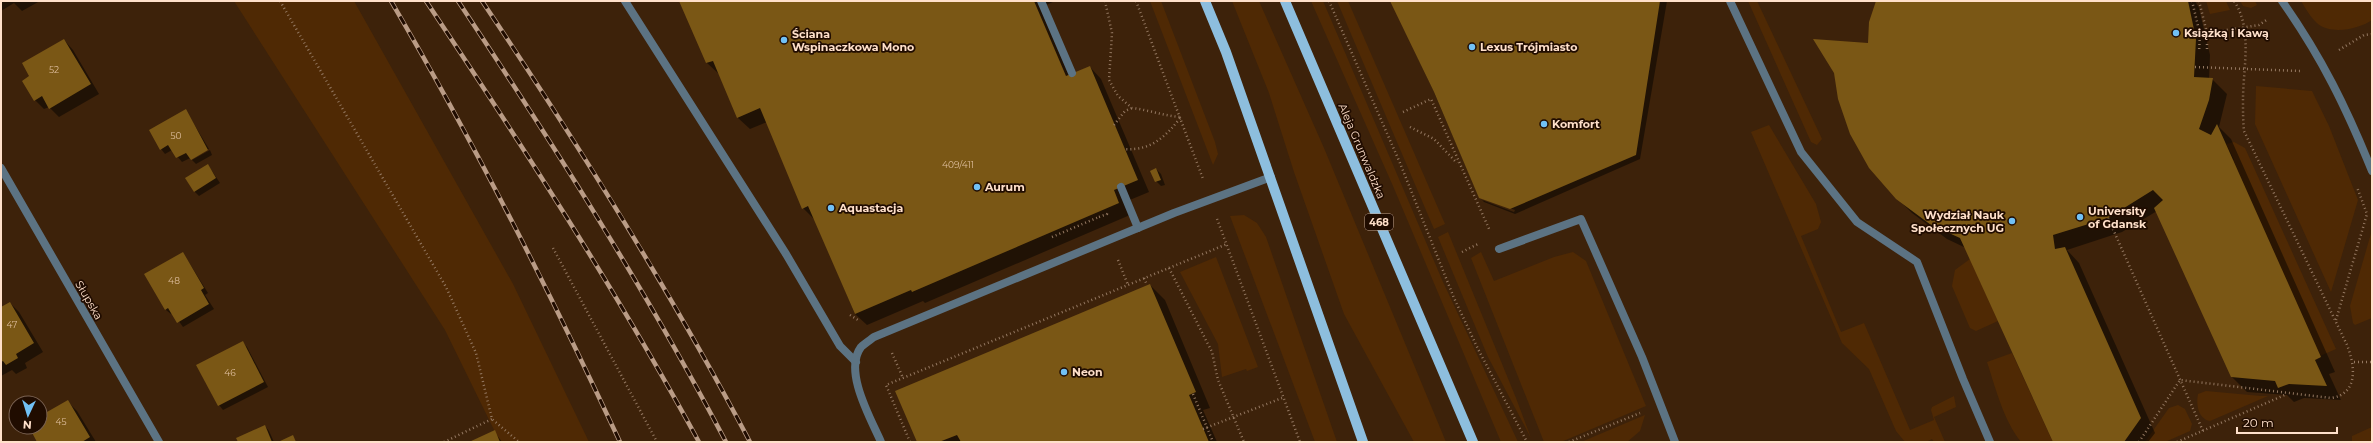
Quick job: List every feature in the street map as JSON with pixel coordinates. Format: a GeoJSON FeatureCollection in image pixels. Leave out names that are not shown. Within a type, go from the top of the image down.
{"type":"FeatureCollection","features":[{"type":"Feature","properties":{"kind":"main road"},"geometry":{"type":"LineString","coordinates":[[1205,1],[1226,52],[1271,177],[1363,442]]}},
{"type":"Feature","properties":{"kind":"main road","name":"Aleja Grunwaldzka"},"geometry":{"type":"LineString","coordinates":[[1285,1],[1473,442]]}},
{"type":"Feature","properties":{"kind":"street"},"geometry":{"type":"LineString","coordinates":[[625,1],[786,254],[840,346],[856,362]]}},
{"type":"Feature","properties":{"kind":"street"},"geometry":{"type":"LineString","coordinates":[[1041,1],[1072,73]]}},
{"type":"Feature","properties":{"kind":"street"},"geometry":{"type":"LineString","coordinates":[[1730,1],[1801,152],[1857,222],[1917,262],[1963,379],[1990,442]]}},
{"type":"Feature","properties":{"kind":"street"},"geometry":{"type":"LineString","coordinates":[[2282,1],[2322,61],[2340,94],[2372,171]]}},
{"type":"Feature","properties":{"kind":"street","name":"Słupska"},"geometry":{"type":"LineString","coordinates":[[1,168],[160,442]]}},
{"type":"Feature","properties":{"kind":"street"},"geometry":{"type":"LineString","coordinates":[[881,442],[855,376],[856,362],[861,348],[874,337],[1138,228],[1271,177]]}},
{"type":"Feature","properties":{"kind":"street"},"geometry":{"type":"LineString","coordinates":[[1121,187],[1138,228]]}},
{"type":"Feature","properties":{"kind":"street"},"geometry":{"type":"LineString","coordinates":[[1499,249],[1581,219],[1642,357],[1675,442]]}},
{"type":"Feature","properties":{"kind":"path"},"geometry":{"type":"LineString","coordinates":[[280,1],[446,287],[476,353],[492,419],[519,442]]}},
{"type":"Feature","properties":{"kind":"path"},"geometry":{"type":"LineString","coordinates":[[1105,1],[1112,33],[1109,80],[1118,96],[1132,108]]}},
{"type":"Feature","properties":{"kind":"path"},"geometry":{"type":"LineString","coordinates":[[1136,1],[1181,117],[1282,398],[1300,442]]}},
{"type":"Feature","properties":{"kind":"path"},"geometry":{"type":"LineString","coordinates":[[1329,1],[1396,156],[1457,304],[1478,349],[1527,442]]}},
{"type":"Feature","properties":{"kind":"path"},"geometry":{"type":"LineString","coordinates":[[2192,1],[2200,34],[2199,52]]}},
{"type":"Feature","properties":{"kind":"path"},"geometry":{"type":"LineString","coordinates":[[2199,1],[2207,33],[2207,52]]}},
{"type":"Feature","properties":{"kind":"path"},"geometry":{"type":"LineString","coordinates":[[2180,380],[2331,398],[2341,397],[2348,389],[2354,376],[2354,362],[2244,131],[2244,69],[2246,40],[2238,7],[2234,1]]}},
{"type":"Feature","properties":{"kind":"path"},"geometry":{"type":"LineString","coordinates":[[2207,33],[2259,25],[2270,18]]}},
{"type":"Feature","properties":{"kind":"path"},"geometry":{"type":"LineString","coordinates":[[2364,35],[2372,34]]}},
{"type":"Feature","properties":{"kind":"path"},"geometry":{"type":"LineString","coordinates":[[2195,67],[2303,71]]}},
{"type":"Feature","properties":{"kind":"path"},"geometry":{"type":"LineString","coordinates":[[1403,112],[1431,99],[1490,232]]}},
{"type":"Feature","properties":{"kind":"path"},"geometry":{"type":"LineString","coordinates":[[1114,125],[1125,111],[1132,108],[1146,110],[1160,115],[1181,117]]}},
{"type":"Feature","properties":{"kind":"path"},"geometry":{"type":"LineString","coordinates":[[1124,149],[1139,148],[1159,142],[1181,117]]}},
{"type":"Feature","properties":{"kind":"path"},"geometry":{"type":"LineString","coordinates":[[1410,127],[1434,139],[1461,169]]}},
{"type":"Feature","properties":{"kind":"path"},"geometry":{"type":"LineString","coordinates":[[2335,321],[2367,214]]}},
{"type":"Feature","properties":{"kind":"path"},"geometry":{"type":"LineString","coordinates":[[2108,218],[2203,431]]}},
{"type":"Feature","properties":{"kind":"path"},"geometry":{"type":"LineString","coordinates":[[1462,252],[1483,243]]}},
{"type":"Feature","properties":{"kind":"path"},"geometry":{"type":"LineString","coordinates":[[910,442],[886,385],[1227,244]]}},
{"type":"Feature","properties":{"kind":"path"},"geometry":{"type":"LineString","coordinates":[[553,248],[657,442]]}},
{"type":"Feature","properties":{"kind":"path"},"geometry":{"type":"LineString","coordinates":[[1169,268],[1212,352],[1218,380],[1244,442]]}},
{"type":"Feature","properties":{"kind":"path"},"geometry":{"type":"LineString","coordinates":[[1144,278],[1147,285]]}},
{"type":"Feature","properties":{"kind":"path"},"geometry":{"type":"LineString","coordinates":[[2354,362],[2372,362]]}},
{"type":"Feature","properties":{"kind":"path"},"geometry":{"type":"LineString","coordinates":[[2139,442],[2180,380]]}},
{"type":"Feature","properties":{"kind":"path"},"geometry":{"type":"LineString","coordinates":[[1193,394],[1213,442]]}},
{"type":"Feature","properties":{"kind":"path"},"geometry":{"type":"LineString","coordinates":[[2177,442],[2288,394]]}},
{"type":"Feature","properties":{"kind":"path"},"geometry":{"type":"LineString","coordinates":[[1203,429],[1282,398]]}},
{"type":"Feature","properties":{"kind":"path"},"geometry":{"type":"LineString","coordinates":[[1569,442],[1661,404]]}},
{"type":"Feature","properties":{"kind":"path"},"geometry":{"type":"LineString","coordinates":[[444,442],[492,419]]}},
{"type":"Feature","properties":{"kind":"shaded area"},"geometry":{"type":"Polygon","coordinates":[[[234,1],[354,1],[513,284],[589,442],[500,442],[445,330],[234,1]]]}},
{"type":"Feature","properties":{"kind":"shaded area"},"geometry":{"type":"Polygon","coordinates":[[[1150,1],[1161,1],[1215,142],[1218,154],[1213,165],[1150,1]]]}},
{"type":"Feature","properties":{"kind":"shaded area"},"geometry":{"type":"Polygon","coordinates":[[[1232,1],[1259,1],[1324,148],[1446,442],[1414,442],[1344,314],[1294,172],[1269,93],[1232,1]]]}},
{"type":"Feature","properties":{"kind":"shaded area"},"geometry":{"type":"Polygon","coordinates":[[[1311,1],[1323,1],[1443,282],[1518,442],[1501,442],[1393,186],[1311,1]]]}},
{"type":"Feature","properties":{"kind":"shaded area"},"geometry":{"type":"Polygon","coordinates":[[[1337,1],[1348,1],[1445,224],[1434,229],[1337,1]]]}},
{"type":"Feature","properties":{"kind":"shaded area"},"geometry":{"type":"Polygon","coordinates":[[[1748,1],[1757,1],[1822,139],[1817,145],[1811,142],[1748,1]]]}},
{"type":"Feature","properties":{"kind":"shaded area"},"geometry":{"type":"Polygon","coordinates":[[[2206,1],[2226,1],[2230,10],[2210,14],[2206,1]]]}},
{"type":"Feature","properties":{"kind":"shaded area"},"geometry":{"type":"Polygon","coordinates":[[[2240,1],[2255,1],[2257,5],[2251,8],[2243,6],[2240,1]]]}},
{"type":"Feature","properties":{"kind":"shaded area"},"geometry":{"type":"Polygon","coordinates":[[[2301,1],[2372,1],[2372,20],[2360,26],[2345,30],[2331,29],[2315,22],[2301,1]]]}},
{"type":"Feature","properties":{"kind":"shaded area"},"geometry":{"type":"Polygon","coordinates":[[[2256,86],[2312,91],[2329,126],[2358,200],[2331,292],[2255,124],[2256,86]]]}},
{"type":"Feature","properties":{"kind":"shaded area"},"geometry":{"type":"Polygon","coordinates":[[[1769,125],[1816,204],[1821,222],[1818,229],[1801,236],[1841,332],[1864,323],[1910,430],[1934,420],[1931,410],[1932,407],[1954,396],[1956,407],[1934,417],[1945,442],[1934,442],[1932,439],[1926,442],[1905,442],[1896,431],[1869,369],[1842,343],[1751,132],[1769,125]]]}},
{"type":"Feature","properties":{"kind":"shaded area"},"geometry":{"type":"Polygon","coordinates":[[[2234,142],[2245,148],[2336,349],[2320,356],[2232,161],[2234,159],[2226,144],[2234,142]]]}},
{"type":"Feature","properties":{"kind":"shaded area"},"geometry":{"type":"Polygon","coordinates":[[[1244,215],[1257,223],[1266,237],[1337,442],[1315,442],[1230,216],[1244,215]]]}},
{"type":"Feature","properties":{"kind":"shaded area"},"geometry":{"type":"Polygon","coordinates":[[[2372,230],[2372,318],[2355,325],[2353,323],[2350,306],[2372,230]]]}},
{"type":"Feature","properties":{"kind":"shaded area"},"geometry":{"type":"Polygon","coordinates":[[[1448,232],[1531,438],[1488,357],[1438,237],[1448,232]]]}},
{"type":"Feature","properties":{"kind":"shaded area"},"geometry":{"type":"Polygon","coordinates":[[[1481,252],[1494,281],[1554,257],[1573,252],[1586,261],[1646,406],[1561,442],[1544,442],[1471,258],[1481,252]]]}},
{"type":"Feature","properties":{"kind":"shaded area"},"geometry":{"type":"Polygon","coordinates":[[[1216,257],[1258,367],[1247,371],[1246,369],[1222,377],[1218,344],[1180,272],[1216,257]]]}},
{"type":"Feature","properties":{"kind":"shaded area"},"geometry":{"type":"Polygon","coordinates":[[[1970,259],[1998,321],[1976,331],[1970,328],[1952,286],[1955,270],[1970,259]]]}},
{"type":"Feature","properties":{"kind":"shaded area"},"geometry":{"type":"Polygon","coordinates":[[[2012,353],[2053,442],[2021,442],[2009,424],[1987,362],[2012,353]]]}},
{"type":"Feature","properties":{"kind":"shaded area"},"geometry":{"type":"Polygon","coordinates":[[[2206,391],[2268,396],[2210,421],[2206,420],[2200,414],[2197,402],[2198,394],[2206,391]]]}},
{"type":"Feature","properties":{"kind":"shaded area"},"geometry":{"type":"Polygon","coordinates":[[[2178,405],[2185,409],[2192,424],[2190,431],[2165,442],[2145,442],[2169,408],[2178,405]]]}},
{"type":"Feature","properties":{"kind":"shaded area"},"geometry":{"type":"Polygon","coordinates":[[[1645,415],[1640,431],[1627,442],[1581,442],[1645,415]]]}},
{"type":"Feature","properties":{"kind":"shaded area"},"geometry":{"type":"Polygon","coordinates":[[[2372,427],[2372,442],[2352,442],[2352,436],[2372,427]]]}},
{"type":"Feature","properties":{"kind":"building"},"geometry":{"type":"Polygon","coordinates":[[[679,1],[1034,1],[1066,76],[1090,66],[1138,180],[1114,190],[1119,203],[912,292],[911,290],[855,314],[808,206],[802,209],[760,108],[737,118],[713,61],[706,63],[679,1]]]}},
{"type":"Feature","properties":{"kind":"building","name":"Komfort"},"geometry":{"type":"Polygon","coordinates":[[[1390,1],[1660,1],[1636,155],[1510,209],[1479,198],[1434,92],[1390,1]]]}},
{"type":"Feature","properties":{"kind":"building","name":"Wydział Nauk Społecznych UG"},"geometry":{"type":"Polygon","coordinates":[[[1876,1],[2188,1],[2196,39],[2194,77],[2213,78],[2209,100],[2199,129],[2211,135],[2217,124],[2321,357],[2315,360],[2327,386],[2289,384],[2278,388],[2275,381],[2231,377],[2154,208],[2163,200],[2153,190],[2108,218],[2053,235],[2055,249],[2065,247],[2141,418],[2124,442],[2053,442],[1960,238],[1931,225],[1896,199],[1869,168],[1850,134],[1838,99],[1834,73],[1813,39],[1868,43],[1869,22],[1876,1]]]}},
{"type":"Feature","properties":{"kind":"building"},"geometry":{"type":"Polygon","coordinates":[[[64,39],[91,84],[49,109],[42,96],[34,101],[22,81],[29,76],[22,63],[64,39]]]}},
{"type":"Feature","properties":{"kind":"building"},"geometry":{"type":"Polygon","coordinates":[[[186,109],[208,150],[191,160],[186,153],[176,158],[168,145],[160,150],[149,130],[186,109]]]}},
{"type":"Feature","properties":{"kind":"building"},"geometry":{"type":"Polygon","coordinates":[[[208,164],[216,178],[194,192],[185,178],[208,164]]]}},
{"type":"Feature","properties":{"kind":"building"},"geometry":{"type":"Polygon","coordinates":[[[1156,168],[1161,180],[1155,182],[1150,171],[1156,168]]]}},
{"type":"Feature","properties":{"kind":"building"},"geometry":{"type":"Polygon","coordinates":[[[183,252],[204,288],[201,290],[209,304],[177,323],[168,308],[165,310],[144,274],[183,252]]]}},
{"type":"Feature","properties":{"kind":"building","name":"Neon"},"geometry":{"type":"Polygon","coordinates":[[[1150,284],[1196,392],[1189,395],[1209,442],[961,442],[957,435],[939,442],[917,442],[895,391],[1150,284]]]}},
{"type":"Feature","properties":{"kind":"building"},"geometry":{"type":"Polygon","coordinates":[[[10,302],[34,343],[16,354],[18,358],[6,365],[3,361],[1,362],[1,307],[10,302]]]}},
{"type":"Feature","properties":{"kind":"building"},"geometry":{"type":"Polygon","coordinates":[[[243,341],[264,382],[218,406],[196,365],[243,341]]]}},
{"type":"Feature","properties":{"kind":"building"},"geometry":{"type":"Polygon","coordinates":[[[68,400],[90,437],[82,442],[37,442],[33,435],[48,435],[48,411],[68,400]]]}},
{"type":"Feature","properties":{"kind":"building"},"geometry":{"type":"Polygon","coordinates":[[[265,425],[272,442],[238,442],[236,438],[265,425]]]}},
{"type":"Feature","properties":{"kind":"building"},"geometry":{"type":"Polygon","coordinates":[[[495,430],[500,442],[469,442],[495,430]]]}},
{"type":"Feature","properties":{"kind":"building"},"geometry":{"type":"Polygon","coordinates":[[[293,435],[296,442],[278,442],[293,435]]]}},
{"type":"Feature","properties":{"kind":"railway"},"geometry":{"type":"LineString","coordinates":[[391,1],[452,109],[511,219],[620,442]]}},
{"type":"Feature","properties":{"kind":"railway"},"geometry":{"type":"LineString","coordinates":[[426,1],[567,218],[635,329],[699,442]]}},
{"type":"Feature","properties":{"kind":"railway"},"geometry":{"type":"LineString","coordinates":[[458,1],[598,218],[664,329],[726,442]]}},
{"type":"Feature","properties":{"kind":"railway"},"geometry":{"type":"LineString","coordinates":[[482,1],[588,163],[622,218],[688,329],[750,442]]}},
{"type":"Feature","properties":{"kind":"place","name":"Książką i Kawą"},"geometry":{"type":"Point","coordinates":[2176,33]}},
{"type":"Feature","properties":{"kind":"place","name":"Ściana Wspinaczkowa Mono"},"geometry":{"type":"Point","coordinates":[784,40]}},
{"type":"Feature","properties":{"kind":"place","name":"Lexus Trójmiasto"},"geometry":{"type":"Point","coordinates":[1472,47]}},
{"type":"Feature","properties":{"kind":"place","name":"Komfort"},"geometry":{"type":"Point","coordinates":[1544,124]}},
{"type":"Feature","properties":{"kind":"place","name":"Aurum"},"geometry":{"type":"Point","coordinates":[977,187]}},
{"type":"Feature","properties":{"kind":"place","name":"Aquastacja"},"geometry":{"type":"Point","coordinates":[831,208]}},
{"type":"Feature","properties":{"kind":"place","name":"University of Gdansk"},"geometry":{"type":"Point","coordinates":[2080,217]}},
{"type":"Feature","properties":{"kind":"place","name":"Wydział Nauk Społecznych UG"},"geometry":{"type":"Point","coordinates":[2012,221]}},
{"type":"Feature","properties":{"kind":"place","name":"Neon"},"geometry":{"type":"Point","coordinates":[1064,372]}}]}
